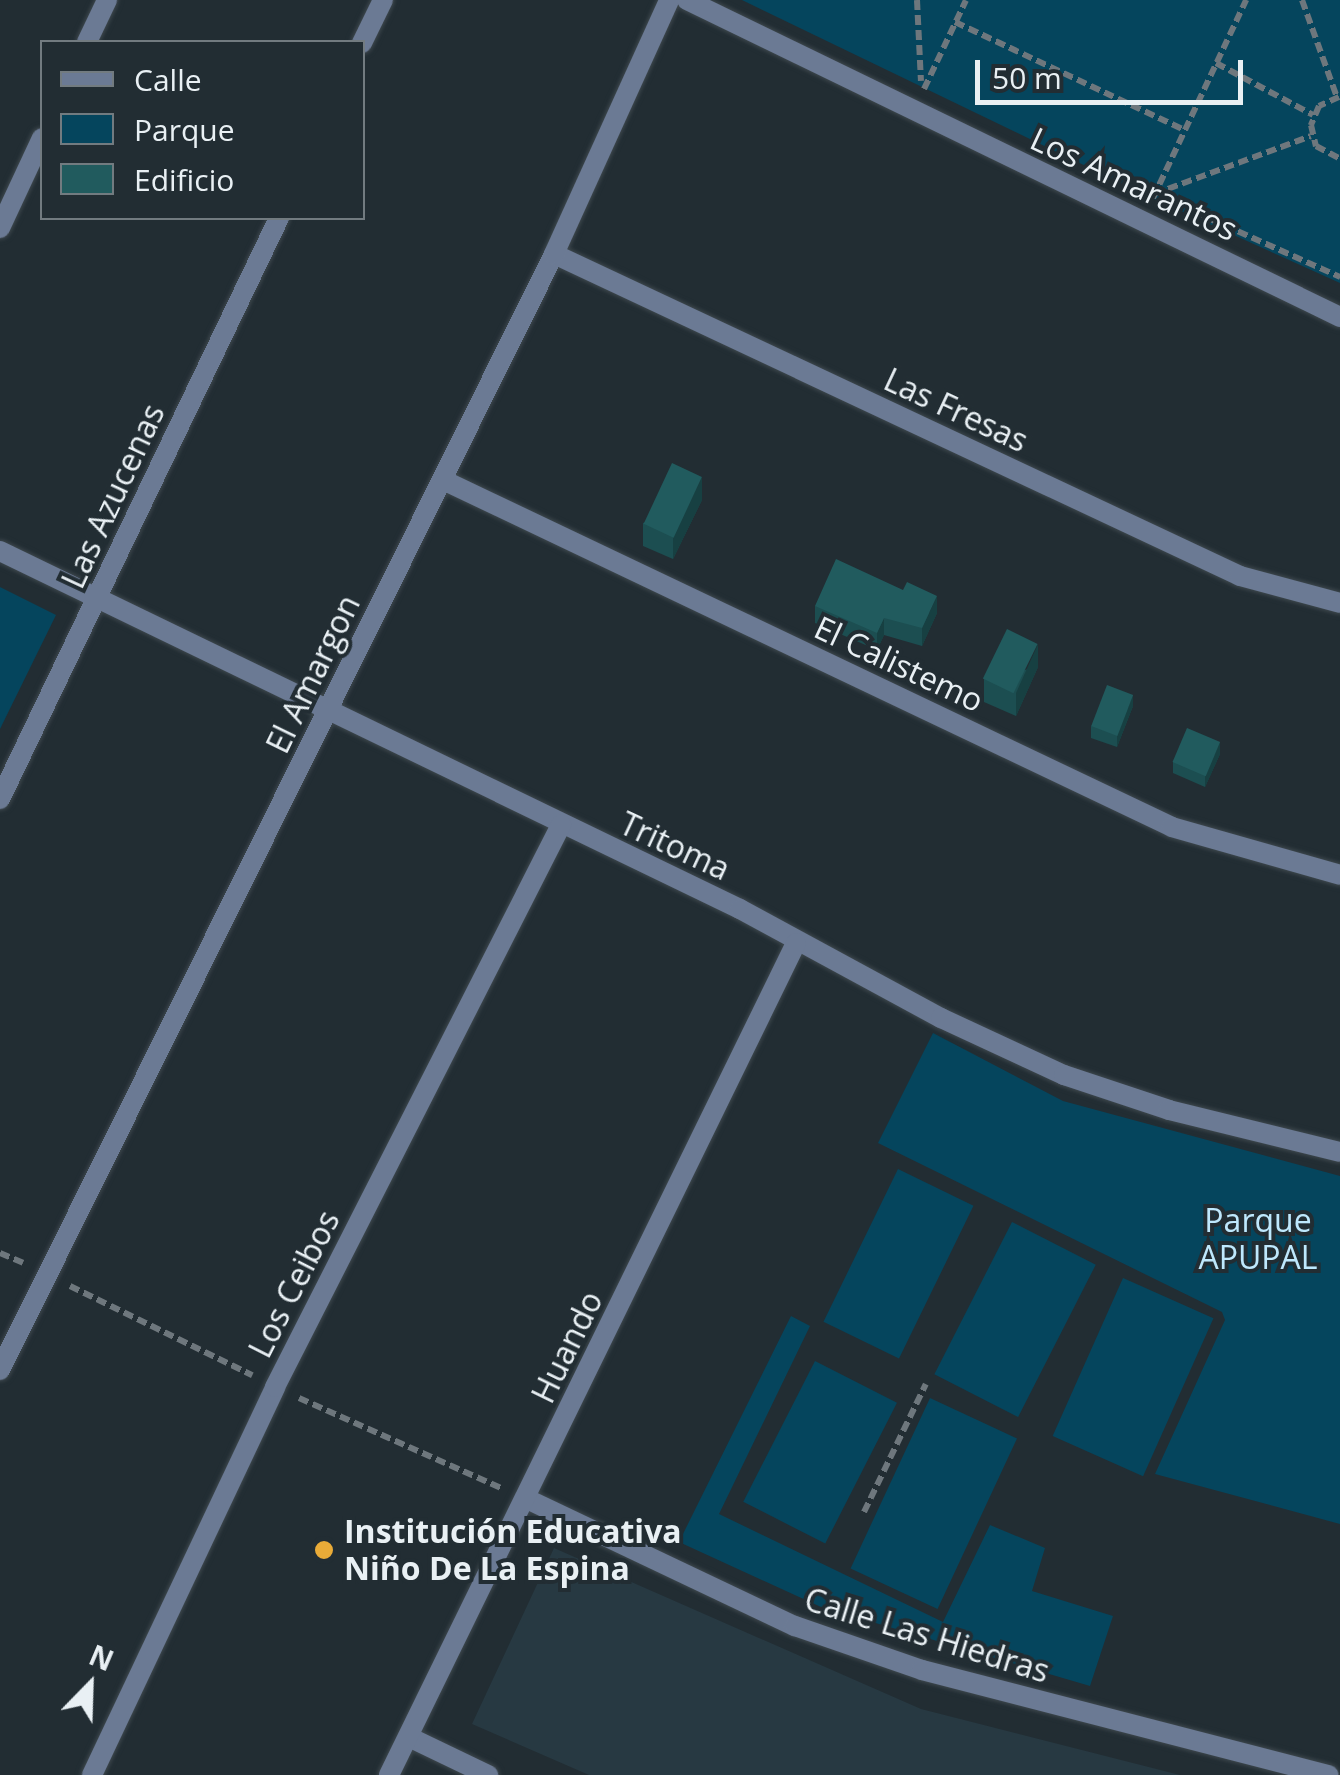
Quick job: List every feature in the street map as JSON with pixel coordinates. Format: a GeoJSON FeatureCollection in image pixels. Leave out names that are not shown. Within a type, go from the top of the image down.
{"type":"FeatureCollection","features":[{"type":"Feature","properties":{"kind":"street"},"geometry":{"type":"LineString","coordinates":[[89,40],[108,0]]}},
{"type":"Feature","properties":{"kind":"street"},"geometry":{"type":"LineString","coordinates":[[363,40],[383,0]]}},
{"type":"Feature","properties":{"kind":"street","name":"El Amargon"},"geometry":{"type":"LineString","coordinates":[[0,1370],[554,254],[670,0]]}},
{"type":"Feature","properties":{"kind":"street","name":"Los Amarantos"},"geometry":{"type":"LineString","coordinates":[[687,0],[914,114],[1340,316]]}},
{"type":"Feature","properties":{"kind":"street"},"geometry":{"type":"LineString","coordinates":[[0,228],[40,142]]}},
{"type":"Feature","properties":{"kind":"street","name":"Las Azucenas"},"geometry":{"type":"LineString","coordinates":[[0,799],[278,220]]}},
{"type":"Feature","properties":{"kind":"street","name":"Las Fresas"},"geometry":{"type":"LineString","coordinates":[[554,254],[1240,576],[1340,603]]}},
{"type":"Feature","properties":{"kind":"street","name":"El Calistemo"},"geometry":{"type":"LineString","coordinates":[[443,480],[1172,827],[1340,875]]}},
{"type":"Feature","properties":{"kind":"street","name":"Tritoma"},"geometry":{"type":"LineString","coordinates":[[0,551],[1064,1075],[1340,1152]]}},
{"type":"Feature","properties":{"kind":"street","name":"Los Ceibos"},"geometry":{"type":"LineString","coordinates":[[92,1775],[275,1387],[560,826]]}},
{"type":"Feature","properties":{"kind":"street","name":"Huando"},"geometry":{"type":"LineString","coordinates":[[389,1775],[796,943]]}},
{"type":"Feature","properties":{"kind":"street","name":"Calle Las Hiedras"},"geometry":{"type":"LineString","coordinates":[[526,1500],[698,1584],[868,1651],[1329,1775]]}},
{"type":"Feature","properties":{"kind":"street"},"geometry":{"type":"LineString","coordinates":[[409,1737],[488,1775]]}},
{"type":"Feature","properties":{"kind":"path"},"geometry":{"type":"LineString","coordinates":[[917,0],[922,81]]}},
{"type":"Feature","properties":{"kind":"path"},"geometry":{"type":"LineString","coordinates":[[914,114],[966,0]]}},
{"type":"Feature","properties":{"kind":"path"},"geometry":{"type":"LineString","coordinates":[[1142,220],[1244,3],[1230,0]]}},
{"type":"Feature","properties":{"kind":"path"},"geometry":{"type":"LineString","coordinates":[[1302,0],[1338,97],[1313,114]]}},
{"type":"Feature","properties":{"kind":"path"},"geometry":{"type":"LineString","coordinates":[[955,22],[1184,130]]}},
{"type":"Feature","properties":{"kind":"path"},"geometry":{"type":"LineString","coordinates":[[1216,64],[1313,114]]}},
{"type":"Feature","properties":{"kind":"path"},"geometry":{"type":"LineString","coordinates":[[1313,114],[1311,136],[1323,154],[1340,159]]}},
{"type":"Feature","properties":{"kind":"path"},"geometry":{"type":"LineString","coordinates":[[1154,194],[1311,136]]}},
{"type":"Feature","properties":{"kind":"path"},"geometry":{"type":"LineString","coordinates":[[864,1512],[926,1384]]}},
{"type":"Feature","properties":{"kind":"shaded area"},"geometry":{"type":"Polygon","coordinates":[[[554,1548],[921,1709],[1180,1775],[589,1775],[472,1724],[554,1548]]]}},
{"type":"Feature","properties":{"kind":"green space"},"geometry":{"type":"Polygon","coordinates":[[[742,0],[1340,0],[1340,283],[1154,199],[742,0]]]}},
{"type":"Feature","properties":{"kind":"green space"},"geometry":{"type":"Polygon","coordinates":[[[0,587],[56,615],[0,729],[0,587]]]}},
{"type":"Feature","properties":{"kind":"green space","name":"Parque APUPAL"},"geometry":{"type":"Polygon","coordinates":[[[933,1033],[1063,1101],[1340,1176],[1340,1524],[1155,1474],[1225,1320],[1222,1312],[878,1143],[933,1033]]]}},
{"type":"Feature","properties":{"kind":"green space"},"geometry":{"type":"Polygon","coordinates":[[[898,1169],[973,1206],[899,1359],[823,1322],[898,1169]]]}},
{"type":"Feature","properties":{"kind":"green space"},"geometry":{"type":"Polygon","coordinates":[[[1012,1222],[1096,1265],[1018,1417],[934,1374],[1012,1222]]]}},
{"type":"Feature","properties":{"kind":"green space"},"geometry":{"type":"Polygon","coordinates":[[[1123,1278],[1213,1318],[1143,1476],[1053,1436],[1123,1278]]]}},
{"type":"Feature","properties":{"kind":"green space"},"geometry":{"type":"Polygon","coordinates":[[[791,1316],[810,1326],[719,1514],[943,1622],[990,1525],[1045,1548],[1032,1591],[1113,1616],[1090,1686],[821,1607],[679,1542],[791,1316]]]}},
{"type":"Feature","properties":{"kind":"green space"},"geometry":{"type":"Polygon","coordinates":[[[815,1361],[897,1403],[825,1544],[743,1502],[815,1361]]]}},
{"type":"Feature","properties":{"kind":"green space"},"geometry":{"type":"Polygon","coordinates":[[[930,1398],[1017,1439],[938,1609],[851,1568],[930,1398]]]}},
{"type":"Feature","properties":{"kind":"building"},"geometry":{"type":"Polygon","coordinates":[[[672,463],[702,477],[674,538],[644,524],[672,463]]]}},
{"type":"Feature","properties":{"kind":"building"},"geometry":{"type":"Polygon","coordinates":[[[836,559],[903,590],[907,582],[937,596],[922,628],[884,618],[877,633],[815,606],[836,559]]]}},
{"type":"Feature","properties":{"kind":"building"},"geometry":{"type":"Polygon","coordinates":[[[1007,629],[1038,644],[1013,693],[983,678],[1007,629]]]}},
{"type":"Feature","properties":{"kind":"building"},"geometry":{"type":"Polygon","coordinates":[[[1107,685],[1133,695],[1117,736],[1091,726],[1107,685]]]}},
{"type":"Feature","properties":{"kind":"building"},"geometry":{"type":"Polygon","coordinates":[[[1187,728],[1220,742],[1206,776],[1173,762],[1187,728]]]}},
{"type":"Feature","properties":{"kind":"place","name":"Institución Educativa Niño De La Espina"},"geometry":{"type":"Point","coordinates":[324,1550]}}]}
